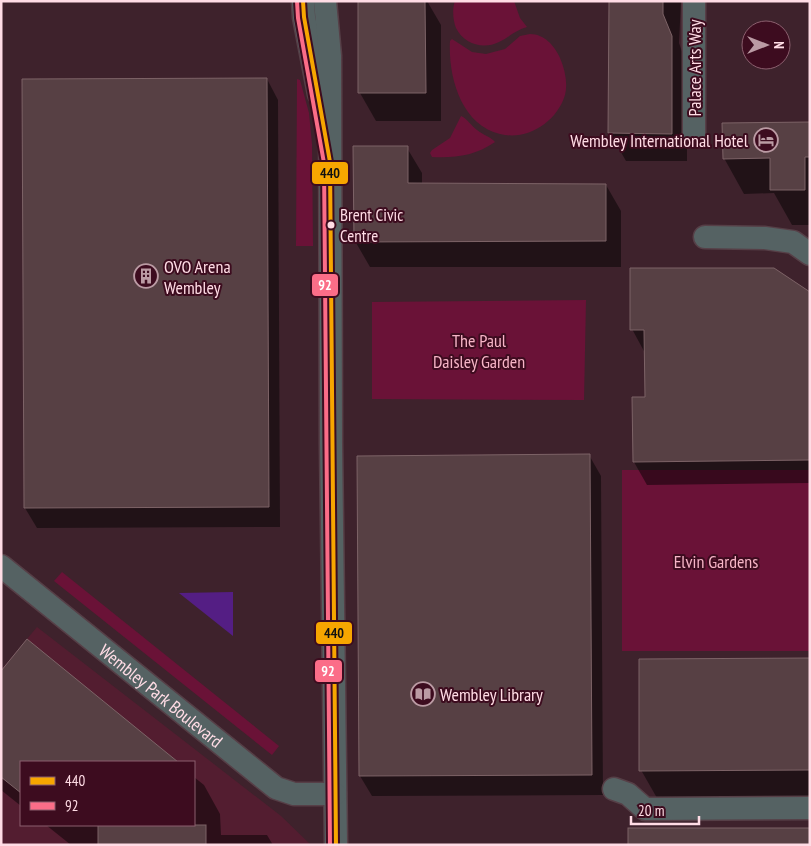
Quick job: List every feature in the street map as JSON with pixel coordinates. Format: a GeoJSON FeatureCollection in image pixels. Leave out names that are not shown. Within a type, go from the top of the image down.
{"type":"FeatureCollection","features":[{"type":"Feature","properties":{"kind":"street"},"geometry":{"type":"LineString","coordinates":[[302,1],[330,162]]}},
{"type":"Feature","properties":{"kind":"street"},"geometry":{"type":"LineString","coordinates":[[325,1],[330,56],[336,845]]}},
{"type":"Feature","properties":{"kind":"street","name":"Palace Arts Way"},"geometry":{"type":"LineString","coordinates":[[694,1],[694,134]]}},
{"type":"Feature","properties":{"kind":"street"},"geometry":{"type":"LineString","coordinates":[[705,237],[765,238],[793,242],[810,254]]}},
{"type":"Feature","properties":{"kind":"street","name":"Wembley Park Boulevard"},"geometry":{"type":"LineString","coordinates":[[1,566],[276,788],[294,794],[335,794]]}},
{"type":"Feature","properties":{"kind":"street"},"geometry":{"type":"LineString","coordinates":[[614,788],[628,794],[646,809],[810,808]]}},
{"type":"Feature","properties":{"kind":"shaded area"},"geometry":{"type":"Polygon","coordinates":[[[233,592],[233,636],[179,593],[233,592]]]}},
{"type":"Feature","properties":{"kind":"shaded area"},"geometry":{"type":"Polygon","coordinates":[[[37,627],[281,816],[311,845],[1,845],[1,670],[37,627]]]}},
{"type":"Feature","properties":{"kind":"green space"},"geometry":{"type":"Polygon","coordinates":[[[455,1],[514,1],[520,18],[527,27],[493,44],[474,44],[459,34],[456,28],[453,14],[455,1]]]}},
{"type":"Feature","properties":{"kind":"green space"},"geometry":{"type":"Polygon","coordinates":[[[530,34],[544,38],[558,53],[566,76],[565,95],[555,113],[540,127],[520,135],[500,134],[487,129],[475,121],[460,97],[451,69],[450,41],[452,39],[472,52],[486,54],[505,49],[520,36],[530,34]]]}},
{"type":"Feature","properties":{"kind":"green space"},"geometry":{"type":"Polygon","coordinates":[[[297,79],[300,80],[309,113],[312,144],[313,246],[296,246],[297,79]]]}},
{"type":"Feature","properties":{"kind":"green space"},"geometry":{"type":"Polygon","coordinates":[[[461,116],[495,142],[465,155],[432,157],[430,153],[432,150],[450,138],[461,116]]]}},
{"type":"Feature","properties":{"kind":"green space","name":"The Paul Daisley Garden"},"geometry":{"type":"Polygon","coordinates":[[[586,300],[584,400],[372,399],[372,302],[586,300]]]}},
{"type":"Feature","properties":{"kind":"green space","name":"Elvin Gardens"},"geometry":{"type":"Polygon","coordinates":[[[622,470],[810,470],[810,651],[622,651],[622,470]]]}},
{"type":"Feature","properties":{"kind":"green space"},"geometry":{"type":"Polygon","coordinates":[[[62,572],[279,746],[272,755],[54,581],[62,572]]]}},
{"type":"Feature","properties":{"kind":"building"},"geometry":{"type":"Polygon","coordinates":[[[358,1],[425,1],[426,93],[358,93],[358,1]]]}},
{"type":"Feature","properties":{"kind":"building"},"geometry":{"type":"Polygon","coordinates":[[[609,1],[663,1],[663,14],[672,36],[672,134],[608,133],[609,1]]]}},
{"type":"Feature","properties":{"kind":"building","name":"OVO Arena Wembley"},"geometry":{"type":"Polygon","coordinates":[[[267,78],[269,507],[24,508],[22,79],[267,78]]]}},
{"type":"Feature","properties":{"kind":"building","name":"Wembley International Hotel"},"geometry":{"type":"Polygon","coordinates":[[[810,122],[810,157],[805,157],[805,190],[770,190],[770,158],[723,159],[722,123],[810,122]]]}},
{"type":"Feature","properties":{"kind":"building"},"geometry":{"type":"Polygon","coordinates":[[[353,146],[408,146],[408,183],[606,184],[606,241],[354,242],[353,146]]]}},
{"type":"Feature","properties":{"kind":"building"},"geometry":{"type":"Polygon","coordinates":[[[630,268],[774,268],[810,292],[810,460],[633,462],[632,397],[645,397],[644,330],[630,330],[630,268]]]}},
{"type":"Feature","properties":{"kind":"building"},"geometry":{"type":"Polygon","coordinates":[[[590,454],[592,775],[359,776],[357,456],[590,454]]]}},
{"type":"Feature","properties":{"kind":"building"},"geometry":{"type":"Polygon","coordinates":[[[27,639],[177,761],[20,761],[20,792],[1,777],[1,671],[27,639]]]}},
{"type":"Feature","properties":{"kind":"building"},"geometry":{"type":"Polygon","coordinates":[[[810,658],[810,770],[639,771],[639,659],[810,658]]]}},
{"type":"Feature","properties":{"kind":"building"},"geometry":{"type":"Polygon","coordinates":[[[206,825],[206,845],[98,845],[98,826],[206,825]]]}},
{"type":"Feature","properties":{"kind":"building"},"geometry":{"type":"Polygon","coordinates":[[[628,828],[810,828],[810,845],[628,845],[628,828]]]}},
{"type":"Feature","properties":{"kind":"transit line","name":"92"},"geometry":{"type":"LineString","coordinates":[[297,1],[298,18],[324,163],[330,845]]}},
{"type":"Feature","properties":{"kind":"transit line","name":"440"},"geometry":{"type":"LineString","coordinates":[[303,1],[304,17],[330,162],[336,845]]}},
{"type":"Feature","properties":{"kind":"place","name":"Wembley International Hotel"},"geometry":{"type":"Point","coordinates":[766,140]}},
{"type":"Feature","properties":{"kind":"place","name":"Brent Civic Centre"},"geometry":{"type":"Point","coordinates":[331,225]}},
{"type":"Feature","properties":{"kind":"place","name":"OVO Arena Wembley"},"geometry":{"type":"Point","coordinates":[146,276]}},
{"type":"Feature","properties":{"kind":"place","name":"Wembley Library"},"geometry":{"type":"Point","coordinates":[423,694]}}]}
